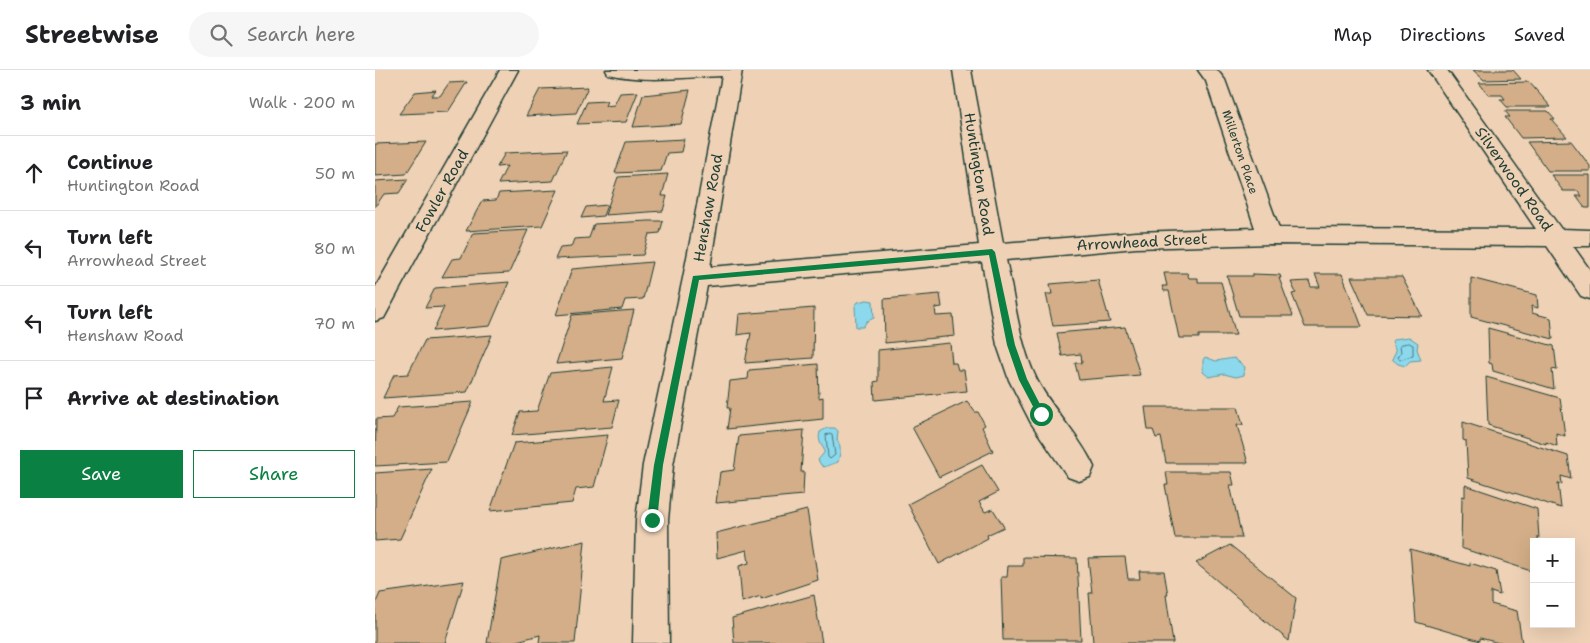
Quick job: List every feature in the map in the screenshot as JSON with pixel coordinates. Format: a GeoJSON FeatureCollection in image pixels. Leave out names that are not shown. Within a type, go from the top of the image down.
{"type":"FeatureCollection","features":[{"type":"Feature","properties":{"kind":"street","name":"Fowler Road"},"geometry":{"type":"LineString","coordinates":[[375,311],[509,70]]}},
{"type":"Feature","properties":{"kind":"street"},"geometry":{"type":"LineString","coordinates":[[615,70],[650,73],[733,70]]}},
{"type":"Feature","properties":{"kind":"street","name":"Henshaw Road"},"geometry":{"type":"LineString","coordinates":[[651,643],[652,520],[658,465],[696,278],[733,70]]}},
{"type":"Feature","properties":{"kind":"street","name":"Huntington Road"},"geometry":{"type":"LineString","coordinates":[[962,70],[992,252],[1011,345],[1023,380],[1041,414],[1079,467]]}},
{"type":"Feature","properties":{"kind":"street","name":"Millerton Place"},"geometry":{"type":"LineString","coordinates":[[1207,70],[1215,80],[1270,236]]}},
{"type":"Feature","properties":{"kind":"street","name":"Silverwood Road"},"geometry":{"type":"LineString","coordinates":[[1437,70],[1590,289]]}},
{"type":"Feature","properties":{"kind":"street","name":"Arrowhead Street"},"geometry":{"type":"LineString","coordinates":[[696,278],[1136,240],[1270,236],[1590,238]]}},
{"type":"Feature","properties":{"kind":"water"},"geometry":{"type":"Polygon","coordinates":[[[873,301],[874,318],[867,321],[863,327],[856,327],[855,306],[858,302],[873,301]]]}},
{"type":"Feature","properties":{"kind":"water"},"geometry":{"type":"Polygon","coordinates":[[[1409,337],[1418,343],[1417,349],[1421,360],[1410,361],[1405,366],[1398,364],[1392,359],[1396,351],[1392,341],[1409,337]]]}},
{"type":"Feature","properties":{"kind":"water"},"geometry":{"type":"Polygon","coordinates":[[[1205,357],[1216,361],[1234,358],[1245,367],[1244,375],[1236,377],[1224,374],[1209,377],[1203,372],[1203,360],[1205,357]]]}},
{"type":"Feature","properties":{"kind":"water"},"geometry":{"type":"Polygon","coordinates":[[[827,428],[835,428],[838,431],[837,440],[840,445],[840,451],[838,462],[824,467],[818,460],[824,453],[819,436],[820,432],[827,428]]]}},
{"type":"Feature","properties":{"kind":"building"},"geometry":{"type":"Polygon","coordinates":[[[1473,70],[1513,70],[1521,79],[1484,80],[1473,70]]]}},
{"type":"Feature","properties":{"kind":"building"},"geometry":{"type":"Polygon","coordinates":[[[467,82],[448,112],[399,114],[415,92],[436,90],[431,96],[440,96],[449,83],[467,82]]]}},
{"type":"Feature","properties":{"kind":"building"},"geometry":{"type":"Polygon","coordinates":[[[1529,82],[1551,107],[1507,107],[1500,99],[1505,99],[1502,95],[1489,95],[1479,83],[1529,82]]]}},
{"type":"Feature","properties":{"kind":"building"},"geometry":{"type":"Polygon","coordinates":[[[588,87],[576,113],[526,116],[540,89],[588,87]]]}},
{"type":"Feature","properties":{"kind":"building"},"geometry":{"type":"Polygon","coordinates":[[[690,90],[681,124],[633,127],[643,95],[690,90]]]}},
{"type":"Feature","properties":{"kind":"building"},"geometry":{"type":"Polygon","coordinates":[[[638,92],[626,122],[577,124],[587,102],[607,101],[605,106],[614,105],[620,93],[638,92]]]}},
{"type":"Feature","properties":{"kind":"building"},"geometry":{"type":"Polygon","coordinates":[[[1505,111],[1548,111],[1555,119],[1551,119],[1567,137],[1521,138],[1505,117],[1510,117],[1505,111]]]}},
{"type":"Feature","properties":{"kind":"building"},"geometry":{"type":"Polygon","coordinates":[[[684,139],[681,152],[667,153],[661,171],[615,173],[626,142],[684,139]]]}},
{"type":"Feature","properties":{"kind":"building"},"geometry":{"type":"Polygon","coordinates":[[[1571,141],[1590,166],[1590,171],[1548,171],[1527,142],[1571,141]]]}},
{"type":"Feature","properties":{"kind":"building"},"geometry":{"type":"Polygon","coordinates":[[[426,142],[406,174],[375,176],[375,144],[426,142]]]}},
{"type":"Feature","properties":{"kind":"building"},"geometry":{"type":"Polygon","coordinates":[[[567,150],[553,181],[498,184],[507,166],[497,167],[505,153],[567,150]]]}},
{"type":"Feature","properties":{"kind":"building"},"geometry":{"type":"Polygon","coordinates":[[[668,174],[662,196],[667,196],[663,211],[605,215],[618,177],[668,174]]]}},
{"type":"Feature","properties":{"kind":"building"},"geometry":{"type":"Polygon","coordinates":[[[1551,175],[1590,175],[1590,208],[1585,208],[1576,196],[1582,196],[1578,191],[1563,191],[1551,175]]]}},
{"type":"Feature","properties":{"kind":"building"},"geometry":{"type":"Polygon","coordinates":[[[408,179],[399,193],[384,194],[375,207],[375,181],[408,179]]]}},
{"type":"Feature","properties":{"kind":"building"},"geometry":{"type":"Polygon","coordinates":[[[558,190],[542,226],[466,231],[482,201],[496,200],[499,193],[558,190]]]}},
{"type":"Feature","properties":{"kind":"building"},"geometry":{"type":"Polygon","coordinates":[[[607,205],[603,216],[581,218],[586,207],[607,205]]]}},
{"type":"Feature","properties":{"kind":"building"},"geometry":{"type":"Polygon","coordinates":[[[663,221],[660,233],[649,234],[643,255],[555,259],[560,248],[571,247],[574,239],[589,238],[594,224],[663,221]]]}},
{"type":"Feature","properties":{"kind":"building"},"geometry":{"type":"Polygon","coordinates":[[[528,230],[509,273],[442,277],[452,259],[461,258],[473,233],[528,230]]]}},
{"type":"Feature","properties":{"kind":"building"},"geometry":{"type":"Polygon","coordinates":[[[652,262],[643,299],[625,300],[622,309],[556,315],[572,269],[652,262]]]}},
{"type":"Feature","properties":{"kind":"building"},"geometry":{"type":"Polygon","coordinates":[[[1164,273],[1187,273],[1189,278],[1198,278],[1198,282],[1221,282],[1236,335],[1199,335],[1199,338],[1179,338],[1169,291],[1164,291],[1162,286],[1167,286],[1164,273]]]}},
{"type":"Feature","properties":{"kind":"building"},"geometry":{"type":"Polygon","coordinates":[[[1252,274],[1280,275],[1281,278],[1279,278],[1293,316],[1239,316],[1227,276],[1252,276],[1252,274]]]}},
{"type":"Feature","properties":{"kind":"building"},"geometry":{"type":"Polygon","coordinates":[[[1315,274],[1342,274],[1362,327],[1305,327],[1292,294],[1296,293],[1291,282],[1309,281],[1311,287],[1320,287],[1315,274]]]}},
{"type":"Feature","properties":{"kind":"building"},"geometry":{"type":"Polygon","coordinates":[[[1351,277],[1402,277],[1422,316],[1368,315],[1351,277]]]}},
{"type":"Feature","properties":{"kind":"building"},"geometry":{"type":"Polygon","coordinates":[[[1471,278],[1537,295],[1538,308],[1531,306],[1532,313],[1551,318],[1553,339],[1471,317],[1471,278]]]}},
{"type":"Feature","properties":{"kind":"building"},"geometry":{"type":"Polygon","coordinates":[[[1098,280],[1110,322],[1053,326],[1046,294],[1052,294],[1050,284],[1098,280]]]}},
{"type":"Feature","properties":{"kind":"building"},"geometry":{"type":"Polygon","coordinates":[[[509,282],[490,326],[433,331],[444,307],[425,308],[435,288],[509,282]]]}},
{"type":"Feature","properties":{"kind":"building"},"geometry":{"type":"Polygon","coordinates":[[[940,294],[942,307],[935,308],[936,316],[953,315],[955,336],[885,343],[884,299],[940,294]]]}},
{"type":"Feature","properties":{"kind":"building"},"geometry":{"type":"Polygon","coordinates":[[[814,308],[813,358],[745,363],[751,333],[737,335],[739,314],[814,308]]]}},
{"type":"Feature","properties":{"kind":"building"},"geometry":{"type":"Polygon","coordinates":[[[634,310],[622,358],[556,364],[572,315],[634,310]]]}},
{"type":"Feature","properties":{"kind":"building"},"geometry":{"type":"Polygon","coordinates":[[[1125,327],[1140,375],[1079,380],[1075,363],[1082,363],[1081,354],[1062,356],[1057,333],[1125,327]]]}},
{"type":"Feature","properties":{"kind":"building"},"geometry":{"type":"Polygon","coordinates":[[[1488,328],[1554,346],[1557,370],[1552,369],[1554,389],[1493,371],[1492,364],[1489,363],[1488,328]]]}},
{"type":"Feature","properties":{"kind":"building"},"geometry":{"type":"Polygon","coordinates":[[[492,335],[467,392],[383,398],[394,375],[408,374],[425,340],[492,335]]]}},
{"type":"Feature","properties":{"kind":"building"},"geometry":{"type":"Polygon","coordinates":[[[950,343],[952,363],[956,363],[958,370],[964,370],[967,391],[875,400],[874,382],[878,381],[878,350],[950,343]]]}},
{"type":"Feature","properties":{"kind":"building"},"geometry":{"type":"Polygon","coordinates":[[[818,364],[819,398],[823,397],[823,419],[727,429],[730,408],[727,408],[730,381],[748,379],[749,370],[818,364]]]}},
{"type":"Feature","properties":{"kind":"building"},"geometry":{"type":"Polygon","coordinates":[[[613,367],[604,401],[619,400],[612,427],[512,435],[520,412],[537,411],[550,373],[613,367]]]}},
{"type":"Feature","properties":{"kind":"building"},"geometry":{"type":"Polygon","coordinates":[[[1486,377],[1560,398],[1565,436],[1556,433],[1557,446],[1488,425],[1486,377]]]}},
{"type":"Feature","properties":{"kind":"building"},"geometry":{"type":"Polygon","coordinates":[[[967,401],[975,412],[978,412],[985,425],[982,427],[993,451],[939,477],[912,427],[967,401]]]}},
{"type":"Feature","properties":{"kind":"building"},"geometry":{"type":"Polygon","coordinates":[[[473,402],[447,462],[375,466],[376,419],[392,418],[398,407],[473,402]]]}},
{"type":"Feature","properties":{"kind":"building"},"geometry":{"type":"Polygon","coordinates":[[[1145,407],[1238,407],[1243,425],[1237,425],[1248,463],[1166,463],[1161,437],[1156,438],[1153,430],[1148,430],[1145,407]]]}},
{"type":"Feature","properties":{"kind":"building"},"geometry":{"type":"Polygon","coordinates":[[[1463,422],[1568,456],[1571,479],[1561,476],[1562,485],[1558,483],[1561,508],[1468,478],[1466,441],[1463,440],[1463,422]]]}},
{"type":"Feature","properties":{"kind":"building"},"geometry":{"type":"Polygon","coordinates":[[[804,430],[801,472],[804,472],[803,495],[716,503],[720,472],[734,470],[739,436],[804,430]]]}},
{"type":"Feature","properties":{"kind":"building"},"geometry":{"type":"Polygon","coordinates":[[[608,435],[594,487],[576,489],[572,503],[490,511],[514,443],[608,435]]]}},
{"type":"Feature","properties":{"kind":"building"},"geometry":{"type":"Polygon","coordinates":[[[982,465],[998,492],[979,502],[985,512],[993,509],[1004,527],[987,535],[988,538],[939,564],[908,504],[982,465]]]}},
{"type":"Feature","properties":{"kind":"building"},"geometry":{"type":"Polygon","coordinates":[[[432,469],[400,539],[375,541],[375,473],[432,469]]]}},
{"type":"Feature","properties":{"kind":"building"},"geometry":{"type":"Polygon","coordinates":[[[1166,472],[1231,472],[1234,485],[1230,485],[1242,538],[1175,538],[1165,485],[1168,485],[1166,472]]]}},
{"type":"Feature","properties":{"kind":"building"},"geometry":{"type":"Polygon","coordinates":[[[1465,485],[1537,509],[1539,538],[1530,538],[1530,571],[1461,548],[1462,496],[1465,497],[1465,485]]]}},
{"type":"Feature","properties":{"kind":"building"},"geometry":{"type":"Polygon","coordinates":[[[807,510],[818,580],[761,599],[761,596],[742,602],[739,566],[749,563],[747,550],[717,558],[716,533],[807,510]]]}},
{"type":"Feature","properties":{"kind":"building"},"geometry":{"type":"Polygon","coordinates":[[[585,541],[575,643],[539,643],[540,635],[509,643],[487,643],[501,560],[585,541]]]}},
{"type":"Feature","properties":{"kind":"building"},"geometry":{"type":"Polygon","coordinates":[[[1230,545],[1296,598],[1289,641],[1196,563],[1230,545]]]}},
{"type":"Feature","properties":{"kind":"building"},"geometry":{"type":"Polygon","coordinates":[[[1410,549],[1470,566],[1470,563],[1496,571],[1500,595],[1491,592],[1491,604],[1517,611],[1522,643],[1499,643],[1480,638],[1480,641],[1416,622],[1410,549]]]}},
{"type":"Feature","properties":{"kind":"building"},"geometry":{"type":"Polygon","coordinates":[[[1023,557],[1077,558],[1081,640],[1003,640],[1001,577],[1007,577],[1008,566],[1023,566],[1023,557]]]}},
{"type":"Feature","properties":{"kind":"building"},"geometry":{"type":"Polygon","coordinates":[[[1125,557],[1128,579],[1140,579],[1139,571],[1164,571],[1173,643],[1093,643],[1089,593],[1092,593],[1088,558],[1125,557]]]}},
{"type":"Feature","properties":{"kind":"building"},"geometry":{"type":"Polygon","coordinates":[[[464,581],[445,643],[375,643],[375,605],[380,593],[464,581]]]}},
{"type":"Feature","properties":{"kind":"building"},"geometry":{"type":"Polygon","coordinates":[[[814,595],[822,643],[734,643],[732,618],[814,595]]]}},
{"type":"Feature","properties":{"kind":"route"},"geometry":{"type":"LineString","coordinates":[[652,520],[658,465],[696,278],[992,252],[1011,345],[1023,380],[1041,414]]}}]}
